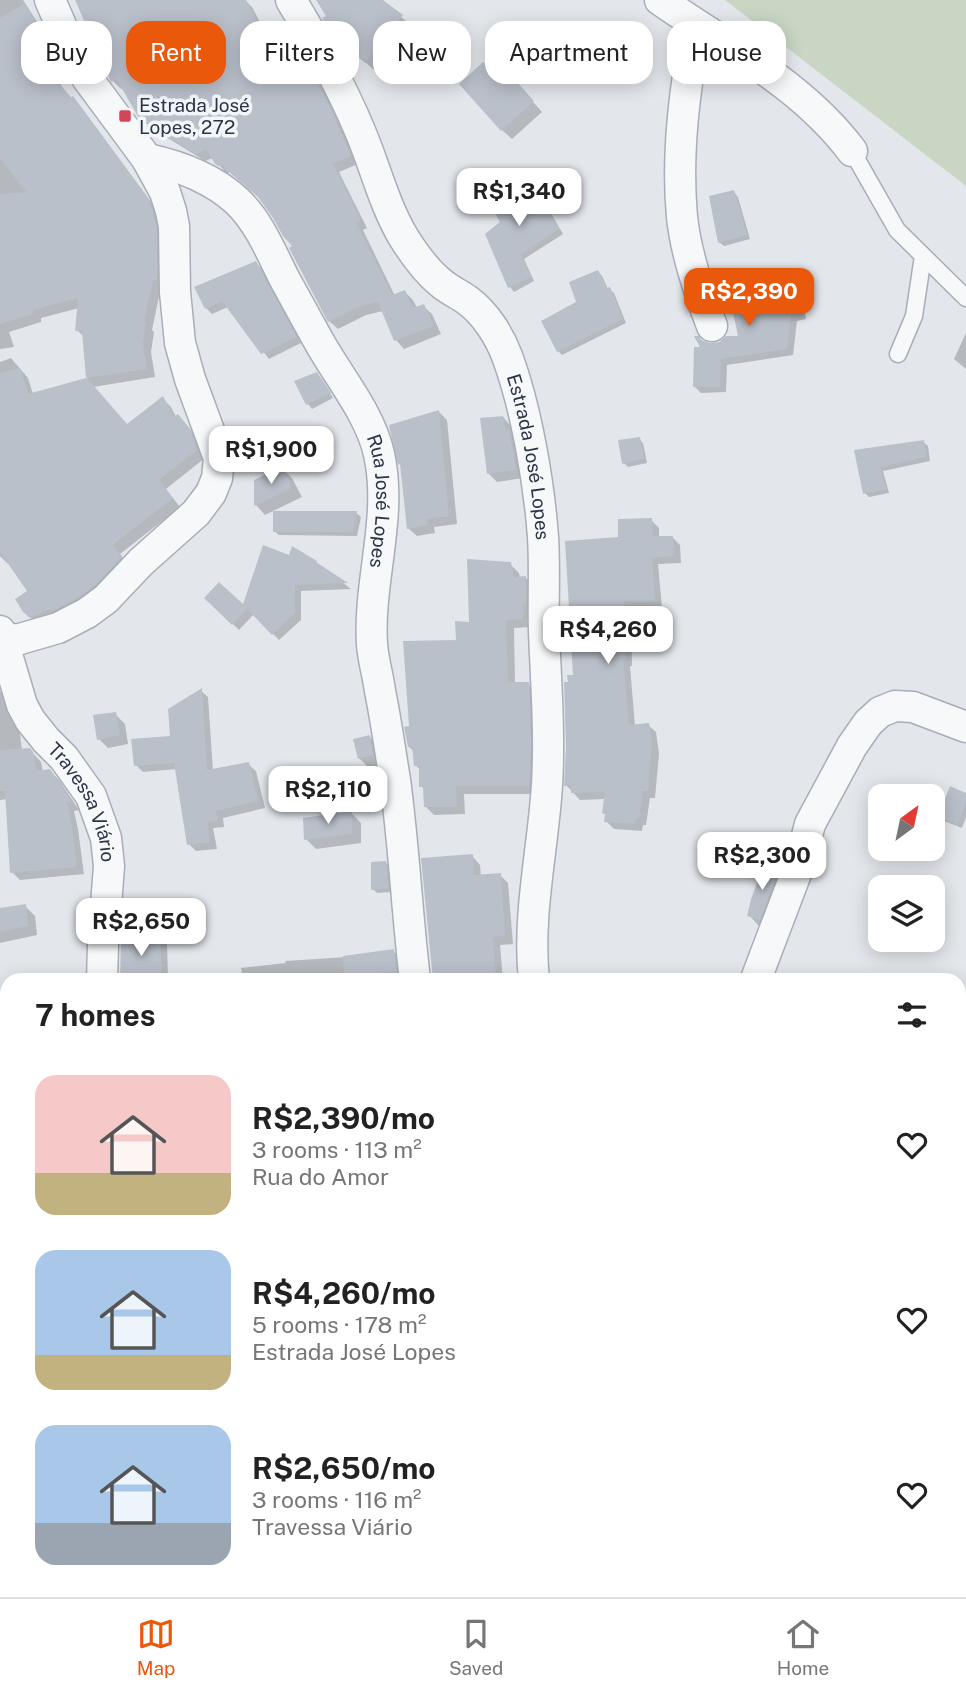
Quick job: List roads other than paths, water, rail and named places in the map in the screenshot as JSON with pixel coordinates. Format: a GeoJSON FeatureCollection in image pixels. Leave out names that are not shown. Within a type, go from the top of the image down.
{"type":"FeatureCollection","features":[{"type":"Feature","properties":{"kind":"street"},"geometry":{"type":"LineString","coordinates":[[1,637],[34,636],[58,628],[98,606],[195,513],[211,493],[217,478],[219,458],[180,343],[172,211],[160,179],[148,159],[87,78],[50,0]]}},
{"type":"Feature","properties":{"kind":"street","name":"Estrada José Lopes"},"geometry":{"type":"LineString","coordinates":[[290,0],[351,110],[388,206],[403,236],[432,275],[469,302],[488,322],[506,354],[520,401],[536,478],[542,537],[548,716],[547,786],[533,932],[534,973]]}},
{"type":"Feature","properties":{"kind":"street"},"geometry":{"type":"LineString","coordinates":[[660,0],[690,21]]}},
{"type":"Feature","properties":{"kind":"street"},"geometry":{"type":"LineString","coordinates":[[687,84],[681,146],[682,217],[693,269],[712,326]]}},
{"type":"Feature","properties":{"kind":"street"},"geometry":{"type":"LineString","coordinates":[[782,84],[832,128],[852,151]]}},
{"type":"Feature","properties":{"kind":"street","name":"Rua José Lopes"},"geometry":{"type":"LineString","coordinates":[[148,159],[187,170],[208,180],[238,202],[267,244],[317,340],[374,436],[383,477],[383,514],[373,607],[372,646],[395,782],[414,973]]}},
{"type":"Feature","properties":{"kind":"street","name":"Travessa Viário"},"geometry":{"type":"LineString","coordinates":[[1,637],[16,687],[30,720],[79,777],[91,796],[106,838],[109,866],[102,973]]}},
{"type":"Feature","properties":{"kind":"street"},"geometry":{"type":"LineString","coordinates":[[758,973],[800,863],[810,824],[868,723],[880,712],[895,706],[913,707],[966,727]]}},
{"type":"Feature","properties":{"kind":"lane"},"geometry":{"type":"LineString","coordinates":[[852,151],[897,230],[966,298]]}},
{"type":"Feature","properties":{"kind":"lane"},"geometry":{"type":"LineString","coordinates":[[898,354],[914,316],[923,256]]}},
{"type":"Feature","properties":{"kind":"place","name":"Estrada José Lopes, 272"},"geometry":{"type":"Point","coordinates":[125,116]}}]}
